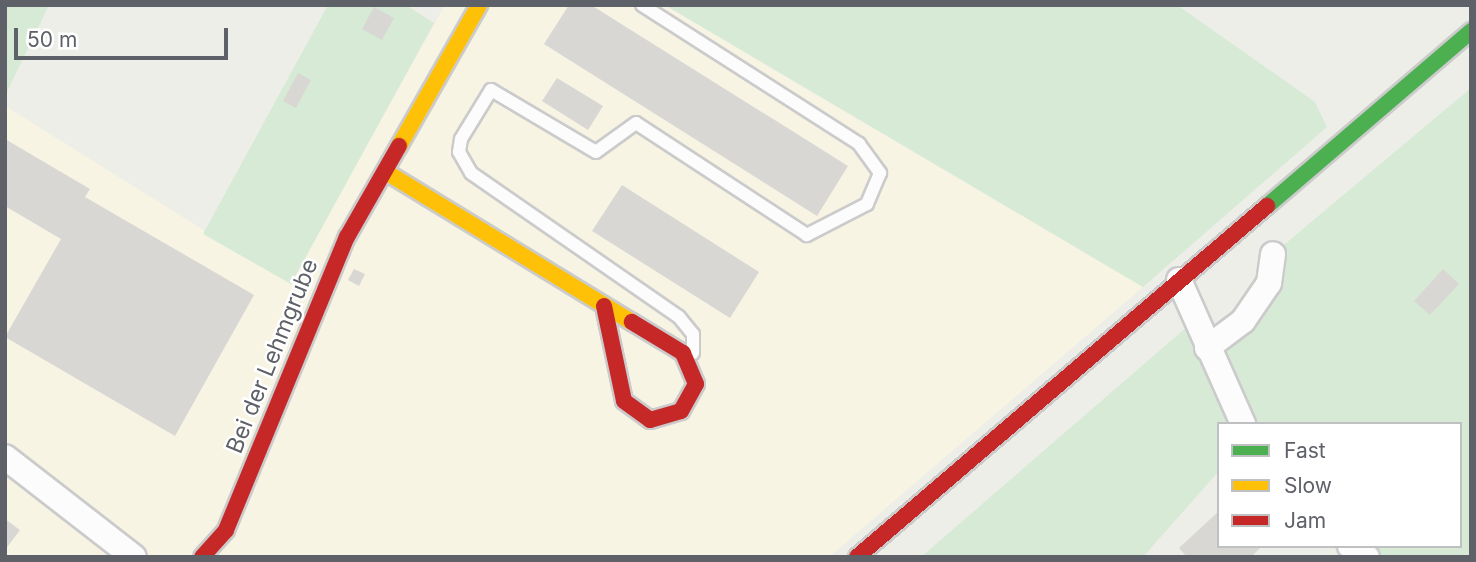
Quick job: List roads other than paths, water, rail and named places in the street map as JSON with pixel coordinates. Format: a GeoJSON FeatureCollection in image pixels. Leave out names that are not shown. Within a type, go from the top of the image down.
{"type":"FeatureCollection","features":[{"type":"Feature","properties":{"kind":"street","name":"Bei der Lehmgrube"},"geometry":{"type":"LineString","coordinates":[[202,557],[226,530],[321,289],[479,5]]}},
{"type":"Feature","properties":{"kind":"street"},"geometry":{"type":"LineString","coordinates":[[857,557],[1471,31]]}},
{"type":"Feature","properties":{"kind":"street"},"geometry":{"type":"LineString","coordinates":[[386,173],[683,353],[693,368],[693,399],[681,411],[650,421],[634,414],[624,401],[604,306]]}},
{"type":"Feature","properties":{"kind":"street"},"geometry":{"type":"LineString","coordinates":[[1207,348],[1243,321],[1269,282],[1273,254]]}},
{"type":"Feature","properties":{"kind":"street"},"geometry":{"type":"LineString","coordinates":[[1179,280],[1242,422]]}},
{"type":"Feature","properties":{"kind":"street"},"geometry":{"type":"LineString","coordinates":[[5,457],[134,557]]}},
{"type":"Feature","properties":{"kind":"lane"},"geometry":{"type":"LineString","coordinates":[[642,5],[859,144],[880,173],[867,204],[807,234],[636,123],[596,152],[491,90],[461,139],[459,152],[471,173],[678,317],[693,334],[693,368]]}}]}
